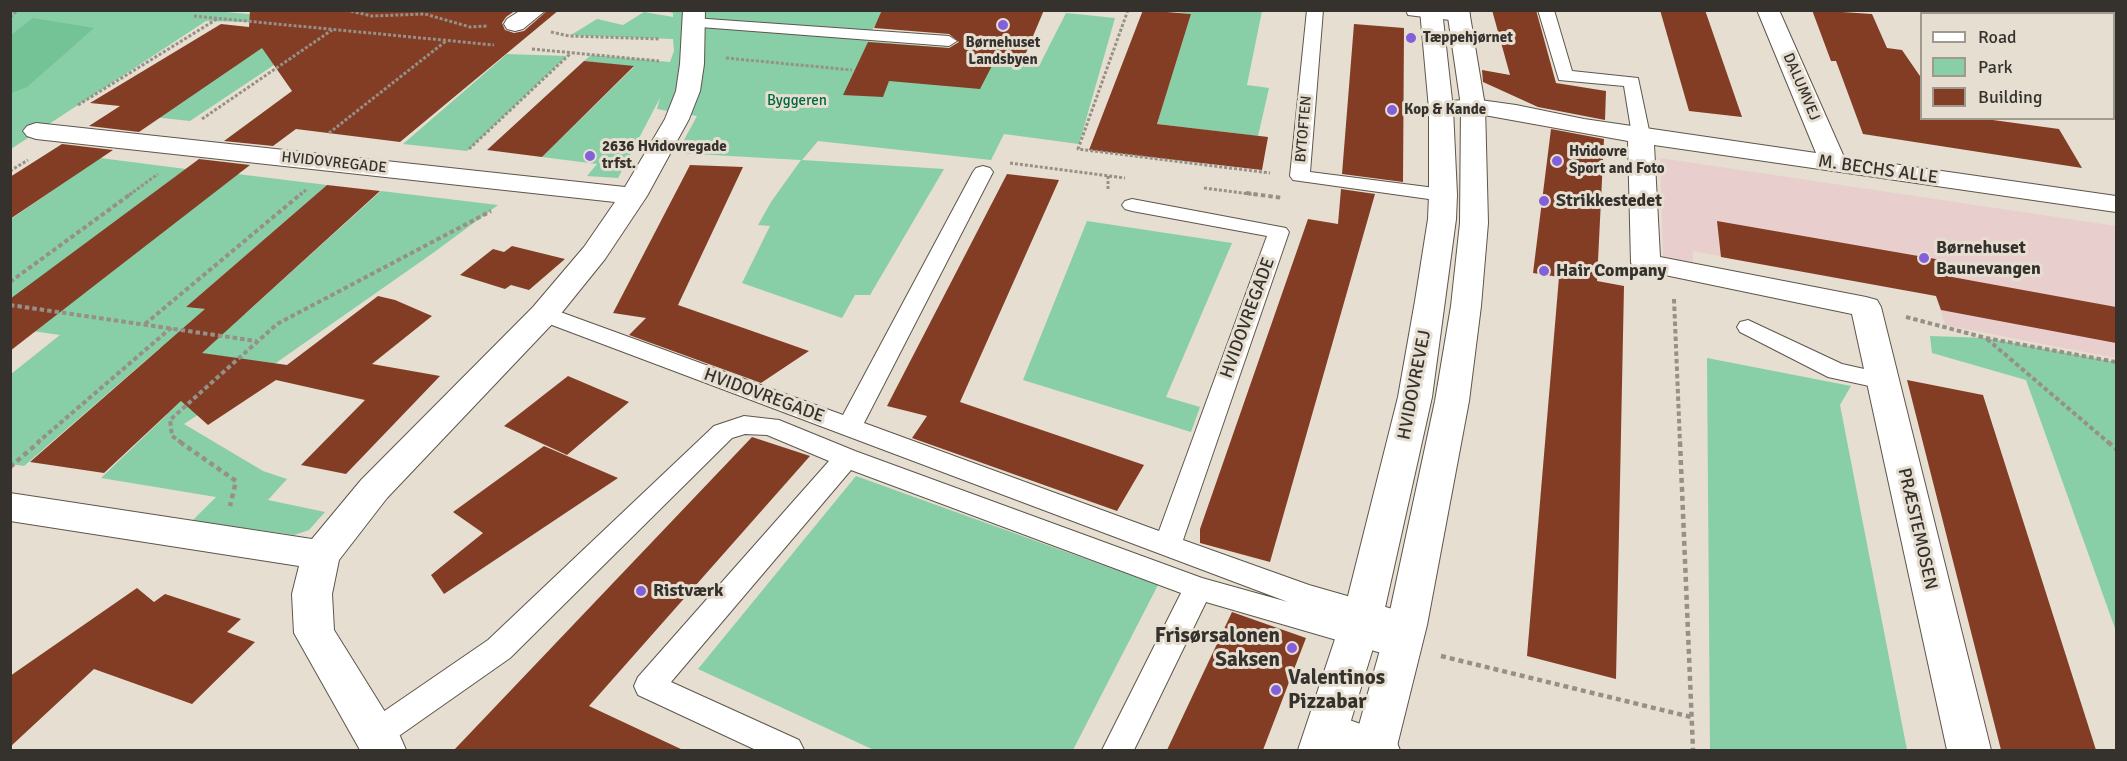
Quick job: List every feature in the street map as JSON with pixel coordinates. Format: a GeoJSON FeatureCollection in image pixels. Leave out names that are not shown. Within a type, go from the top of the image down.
{"type":"FeatureCollection","features":[{"type":"Feature","properties":{"kind":"street"},"geometry":{"type":"LineString","coordinates":[[515,24],[536,10]]}},
{"type":"Feature","properties":{"kind":"street","name":"DALUMVEJ"},"geometry":{"type":"LineString","coordinates":[[1768,10],[1834,164]]}},
{"type":"Feature","properties":{"kind":"street"},"geometry":{"type":"LineString","coordinates":[[1426,11],[1459,12]]}},
{"type":"Feature","properties":{"kind":"street","name":"HVIDOVREVEJ"},"geometry":{"type":"LineString","coordinates":[[1324,741],[1361,623],[1415,397],[1442,219],[1443,195],[1462,111],[1426,11]]}},
{"type":"Feature","properties":{"kind":"street","name":"HVIDOVREVEJ"},"geometry":{"type":"LineString","coordinates":[[1375,750],[1405,635],[1452,401],[1466,306],[1474,223],[1462,111],[1459,12]]}},
{"type":"Feature","properties":{"kind":"street"},"geometry":{"type":"LineString","coordinates":[[380,743],[314,633],[312,594],[321,555],[374,489],[544,314],[595,253],[633,196],[677,119],[688,91],[692,60],[693,17]]}},
{"type":"Feature","properties":{"kind":"street","name":"M. BECHS ALLE"},"geometry":{"type":"LineString","coordinates":[[1462,111],[1515,125],[1584,127],[2116,204]]}},
{"type":"Feature","properties":{"kind":"street","name":"HVIDOVREGADE"},"geometry":{"type":"LineString","coordinates":[[36,131],[633,196]]}},
{"type":"Feature","properties":{"kind":"street"},"geometry":{"type":"LineString","coordinates":[[1641,135],[1646,263],[1866,307]]}},
{"type":"Feature","properties":{"kind":"street","name":"PRÆSTEMOSEN"},"geometry":{"type":"LineString","coordinates":[[1866,307],[1969,750]]}},
{"type":"Feature","properties":{"kind":"street"},"geometry":{"type":"LineString","coordinates":[[10,507],[321,555]]}},
{"type":"Feature","properties":{"kind":"street"},"geometry":{"type":"LineString","coordinates":[[1324,741],[1375,750]]}},
{"type":"Feature","properties":{"kind":"lane","name":"BYTOFTEN"},"geometry":{"type":"LineString","coordinates":[[1315,10],[1300,176],[1443,195]]}},
{"type":"Feature","properties":{"kind":"lane"},"geometry":{"type":"LineString","coordinates":[[1546,10],[1565,76],[1632,82],[1641,135]]}},
{"type":"Feature","properties":{"kind":"lane"},"geometry":{"type":"LineString","coordinates":[[693,17],[949,41]]}},
{"type":"Feature","properties":{"kind":"lane"},"geometry":{"type":"LineString","coordinates":[[849,428],[983,172]]}},
{"type":"Feature","properties":{"kind":"lane","name":"HVIDOVREGADE"},"geometry":{"type":"LineString","coordinates":[[1132,205],[1279,232],[1168,544]]}},
{"type":"Feature","properties":{"kind":"lane","name":"HVIDOVREGADE"},"geometry":{"type":"LineString","coordinates":[[544,314],[1168,544],[1305,596],[1361,623]]}},
{"type":"Feature","properties":{"kind":"lane"},"geometry":{"type":"LineString","coordinates":[[1748,327],[1836,371],[1883,381]]}},
{"type":"Feature","properties":{"kind":"lane"},"geometry":{"type":"LineString","coordinates":[[380,743],[500,650],[723,432],[744,425],[771,426],[846,458],[1198,588],[1361,623],[1405,635]]}},
{"type":"Feature","properties":{"kind":"lane"},"geometry":{"type":"LineString","coordinates":[[788,750],[650,686],[846,458]]}},
{"type":"Feature","properties":{"kind":"lane"},"geometry":{"type":"LineString","coordinates":[[1118,750],[1198,588]]}},
{"type":"Feature","properties":{"kind":"path"},"geometry":{"type":"LineString","coordinates":[[10,17],[18,10]]}},
{"type":"Feature","properties":{"kind":"path"},"geometry":{"type":"LineString","coordinates":[[1128,10],[1078,150],[1300,176]]}},
{"type":"Feature","properties":{"kind":"path"},"geometry":{"type":"LineString","coordinates":[[194,16],[503,46]]}},
{"type":"Feature","properties":{"kind":"path"},"geometry":{"type":"LineString","coordinates":[[36,131],[217,18]]}},
{"type":"Feature","properties":{"kind":"path"},"geometry":{"type":"LineString","coordinates":[[164,144],[333,30]]}},
{"type":"Feature","properties":{"kind":"path"},"geometry":{"type":"LineString","coordinates":[[297,159],[446,41]]}},
{"type":"Feature","properties":{"kind":"path"},"geometry":{"type":"LineString","coordinates":[[526,48],[572,53],[852,70]]}},
{"type":"Feature","properties":{"kind":"path"},"geometry":{"type":"LineString","coordinates":[[441,175],[572,53]]}},
{"type":"Feature","properties":{"kind":"path"},"geometry":{"type":"LineString","coordinates":[[10,282],[195,148]]}},
{"type":"Feature","properties":{"kind":"path"},"geometry":{"type":"LineString","coordinates":[[983,172],[1000,162],[1131,179]]}},
{"type":"Feature","properties":{"kind":"path"},"geometry":{"type":"LineString","coordinates":[[145,324],[338,164]]}},
{"type":"Feature","properties":{"kind":"path"},"geometry":{"type":"LineString","coordinates":[[221,541],[236,481],[172,436],[171,420],[277,324],[492,211],[519,183]]}},
{"type":"Feature","properties":{"kind":"path"},"geometry":{"type":"LineString","coordinates":[[1199,188],[1289,199]]}},
{"type":"Feature","properties":{"kind":"path"},"geometry":{"type":"LineString","coordinates":[[1672,268],[1693,750]]}},
{"type":"Feature","properties":{"kind":"path"},"geometry":{"type":"LineString","coordinates":[[10,305],[257,341]]}},
{"type":"Feature","properties":{"kind":"path"},"geometry":{"type":"LineString","coordinates":[[1866,307],[1986,338],[2116,362]]}},
{"type":"Feature","properties":{"kind":"path"},"geometry":{"type":"LineString","coordinates":[[10,467],[172,327]]}},
{"type":"Feature","properties":{"kind":"path"},"geometry":{"type":"LineString","coordinates":[[1986,338],[2116,449]]}},
{"type":"Feature","properties":{"kind":"path"},"geometry":{"type":"LineString","coordinates":[[1405,635],[1691,717]]}},
{"type":"Feature","properties":{"kind":"shaded area","name":"Børnehuset Baunevangen"},"geometry":{"type":"Polygon","coordinates":[[[1660,158],[2116,226],[2116,358],[1945,325],[1936,296],[1693,251],[1693,266],[1663,260],[1660,158]]]}},
{"type":"Feature","properties":{"kind":"green space"},"geometry":{"type":"Polygon","coordinates":[[[203,10],[295,18],[285,23],[206,21],[11,149],[11,11],[203,10]]]}},
{"type":"Feature","properties":{"kind":"green space","name":"Byggeren"},"geometry":{"type":"Polygon","coordinates":[[[662,10],[883,11],[866,41],[951,48],[946,57],[1040,64],[1066,13],[1115,18],[1079,144],[1004,134],[991,160],[818,141],[802,160],[944,169],[870,295],[855,295],[842,318],[742,283],[770,226],[758,225],[771,202],[801,160],[677,153],[697,116],[657,109],[660,98],[618,178],[587,176],[597,164],[542,157],[634,67],[584,61],[591,55],[670,62],[674,51],[673,39],[571,35],[597,19],[623,25],[644,12],[673,17],[673,13],[662,10]]]}},
{"type":"Feature","properties":{"kind":"green space"},"geometry":{"type":"Polygon","coordinates":[[[1168,11],[1262,11],[1247,85],[1269,88],[1258,136],[1157,124],[1191,14],[1168,11]]]}},
{"type":"Feature","properties":{"kind":"green space"},"geometry":{"type":"Polygon","coordinates":[[[33,18],[94,28],[27,87],[11,93],[11,35],[33,18]]]}},
{"type":"Feature","properties":{"kind":"green space"},"geometry":{"type":"Polygon","coordinates":[[[270,29],[319,35],[190,121],[135,115],[270,29]]]}},
{"type":"Feature","properties":{"kind":"green space"},"geometry":{"type":"Polygon","coordinates":[[[507,54],[567,56],[467,151],[403,144],[507,54]]]}},
{"type":"Feature","properties":{"kind":"green space"},"geometry":{"type":"Polygon","coordinates":[[[100,158],[186,169],[30,285],[86,292],[237,174],[327,185],[186,307],[245,314],[381,191],[498,205],[253,379],[184,424],[263,471],[287,479],[268,500],[325,512],[309,530],[294,535],[192,521],[216,497],[101,478],[227,357],[160,348],[24,466],[11,464],[11,374],[60,335],[11,328],[11,219],[100,158]]]}},
{"type":"Feature","properties":{"kind":"green space"},"geometry":{"type":"Polygon","coordinates":[[[1087,221],[1232,243],[1166,397],[1200,407],[1191,432],[1023,380],[1087,221]]]}},
{"type":"Feature","properties":{"kind":"green space"},"geometry":{"type":"Polygon","coordinates":[[[1930,336],[1986,338],[2116,362],[2116,631],[2026,380],[1932,353],[1930,336]]]}},
{"type":"Feature","properties":{"kind":"green space"},"geometry":{"type":"Polygon","coordinates":[[[1707,358],[1851,386],[1840,405],[1907,750],[1710,750],[1707,358]]]}},
{"type":"Feature","properties":{"kind":"green space"},"geometry":{"type":"Polygon","coordinates":[[[856,476],[1158,585],[1073,750],[874,750],[698,669],[856,476]]]}},
{"type":"Feature","properties":{"kind":"building"},"geometry":{"type":"Polygon","coordinates":[[[250,10],[516,10],[502,23],[505,30],[514,33],[524,31],[548,10],[559,10],[400,142],[296,129],[273,146],[224,141],[292,91],[262,48],[139,132],[89,126],[120,106],[90,103],[221,24],[249,27],[250,10]]]}},
{"type":"Feature","properties":{"kind":"building"},"geometry":{"type":"Polygon","coordinates":[[[882,10],[1044,10],[1023,60],[996,58],[980,89],[889,81],[883,97],[843,95],[868,42],[949,48],[959,42],[949,34],[874,28],[882,10]]]}},
{"type":"Feature","properties":{"kind":"building"},"geometry":{"type":"Polygon","coordinates":[[[1143,10],[1191,14],[1157,124],[1268,137],[1262,170],[1089,150],[1143,10]]]}},
{"type":"Feature","properties":{"kind":"building"},"geometry":{"type":"Polygon","coordinates":[[[1492,10],[1536,10],[1556,83],[1606,91],[1605,120],[1538,107],[1483,82],[1482,70],[1510,75],[1492,10]]]}},
{"type":"Feature","properties":{"kind":"building"},"geometry":{"type":"Polygon","coordinates":[[[1660,10],[1705,10],[1742,117],[1689,111],[1660,10]]]}},
{"type":"Feature","properties":{"kind":"building"},"geometry":{"type":"Polygon","coordinates":[[[1812,10],[1872,14],[1887,48],[1902,50],[1920,76],[1920,120],[1993,120],[2059,129],[2082,168],[1863,134],[1836,61],[1831,61],[1812,10]]]}},
{"type":"Feature","properties":{"kind":"building"},"geometry":{"type":"Polygon","coordinates":[[[1354,24],[1404,28],[1403,182],[1342,174],[1354,24]]]}},
{"type":"Feature","properties":{"kind":"building"},"geometry":{"type":"Polygon","coordinates":[[[584,61],[634,66],[542,157],[487,150],[584,61]]]}},
{"type":"Feature","properties":{"kind":"building"},"geometry":{"type":"Polygon","coordinates":[[[1551,129],[1604,139],[1597,281],[1624,286],[1616,679],[1527,656],[1559,277],[1533,273],[1551,129]]]}},
{"type":"Feature","properties":{"kind":"building"},"geometry":{"type":"Polygon","coordinates":[[[62,144],[113,150],[10,219],[10,177],[62,144]]]}},
{"type":"Feature","properties":{"kind":"building"},"geometry":{"type":"Polygon","coordinates":[[[199,159],[250,165],[10,351],[10,299],[199,159]]]}},
{"type":"Feature","properties":{"kind":"building"},"geometry":{"type":"Polygon","coordinates":[[[690,165],[743,167],[678,305],[809,351],[761,383],[629,335],[646,318],[613,313],[690,165]]]}},
{"type":"Feature","properties":{"kind":"building"},"geometry":{"type":"Polygon","coordinates":[[[1007,174],[1059,180],[960,402],[1144,465],[1117,511],[912,438],[927,416],[887,406],[1007,174]]]}},
{"type":"Feature","properties":{"kind":"building"},"geometry":{"type":"Polygon","coordinates":[[[327,185],[380,191],[202,353],[287,365],[378,296],[395,300],[432,316],[372,364],[440,376],[346,474],[301,465],[365,400],[276,380],[208,425],[181,401],[104,473],[30,462],[205,309],[186,307],[327,185]]]}},
{"type":"Feature","properties":{"kind":"building"},"geometry":{"type":"Polygon","coordinates":[[[1341,189],[1375,194],[1270,562],[1200,543],[1200,529],[1308,219],[1338,224],[1341,189]]]}},
{"type":"Feature","properties":{"kind":"building"},"geometry":{"type":"Polygon","coordinates":[[[1717,221],[1947,261],[1952,277],[2116,307],[2116,343],[1941,310],[1936,296],[1721,257],[1717,221]]]}},
{"type":"Feature","properties":{"kind":"building"},"geometry":{"type":"Polygon","coordinates":[[[512,246],[565,259],[529,290],[511,285],[505,289],[460,275],[493,249],[504,252],[512,246]]]}},
{"type":"Feature","properties":{"kind":"building"},"geometry":{"type":"Polygon","coordinates":[[[568,376],[629,402],[567,455],[504,426],[568,376]]]}},
{"type":"Feature","properties":{"kind":"building"},"geometry":{"type":"Polygon","coordinates":[[[1907,380],[1983,395],[2096,750],[2001,750],[1907,380]]]}},
{"type":"Feature","properties":{"kind":"building"},"geometry":{"type":"Polygon","coordinates":[[[752,437],[810,456],[589,706],[683,750],[454,750],[752,437]]]}},
{"type":"Feature","properties":{"kind":"building"},"geometry":{"type":"Polygon","coordinates":[[[544,446],[618,478],[444,594],[431,575],[483,533],[453,512],[544,446]]]}},
{"type":"Feature","properties":{"kind":"building"},"geometry":{"type":"Polygon","coordinates":[[[137,588],[154,602],[165,594],[241,619],[227,632],[255,642],[192,704],[94,669],[10,747],[10,676],[137,588]]]}},
{"type":"Feature","properties":{"kind":"building"},"geometry":{"type":"Polygon","coordinates":[[[1232,612],[1306,638],[1263,750],[1167,750],[1232,612]]]}},
{"type":"Feature","properties":{"kind":"place","name":"Børnehuset Landsbyen"},"geometry":{"type":"Point","coordinates":[1003,25]}},
{"type":"Feature","properties":{"kind":"place","name":"Tæppehjørnet"},"geometry":{"type":"Point","coordinates":[1411,38]}},
{"type":"Feature","properties":{"kind":"place","name":"Kop & Kande"},"geometry":{"type":"Point","coordinates":[1392,110]}},
{"type":"Feature","properties":{"kind":"place","name":"2636 Hvidovregade trfst."},"geometry":{"type":"Point","coordinates":[590,156]}},
{"type":"Feature","properties":{"kind":"place","name":"Hvidovre Sport and Foto"},"geometry":{"type":"Point","coordinates":[1557,161]}},
{"type":"Feature","properties":{"kind":"place","name":"Strikkestedet"},"geometry":{"type":"Point","coordinates":[1544,201]}},
{"type":"Feature","properties":{"kind":"place","name":"Børnehuset Baunevangen"},"geometry":{"type":"Point","coordinates":[1924,258]}},
{"type":"Feature","properties":{"kind":"place","name":"Hair Company"},"geometry":{"type":"Point","coordinates":[1544,271]}},
{"type":"Feature","properties":{"kind":"place","name":"Ristværk"},"geometry":{"type":"Point","coordinates":[641,591]}},
{"type":"Feature","properties":{"kind":"place","name":"Frisørsalonen Saksen"},"geometry":{"type":"Point","coordinates":[1292,648]}},
{"type":"Feature","properties":{"kind":"place","name":"Valentinos Pizzabar"},"geometry":{"type":"Point","coordinates":[1276,690]}}]}
